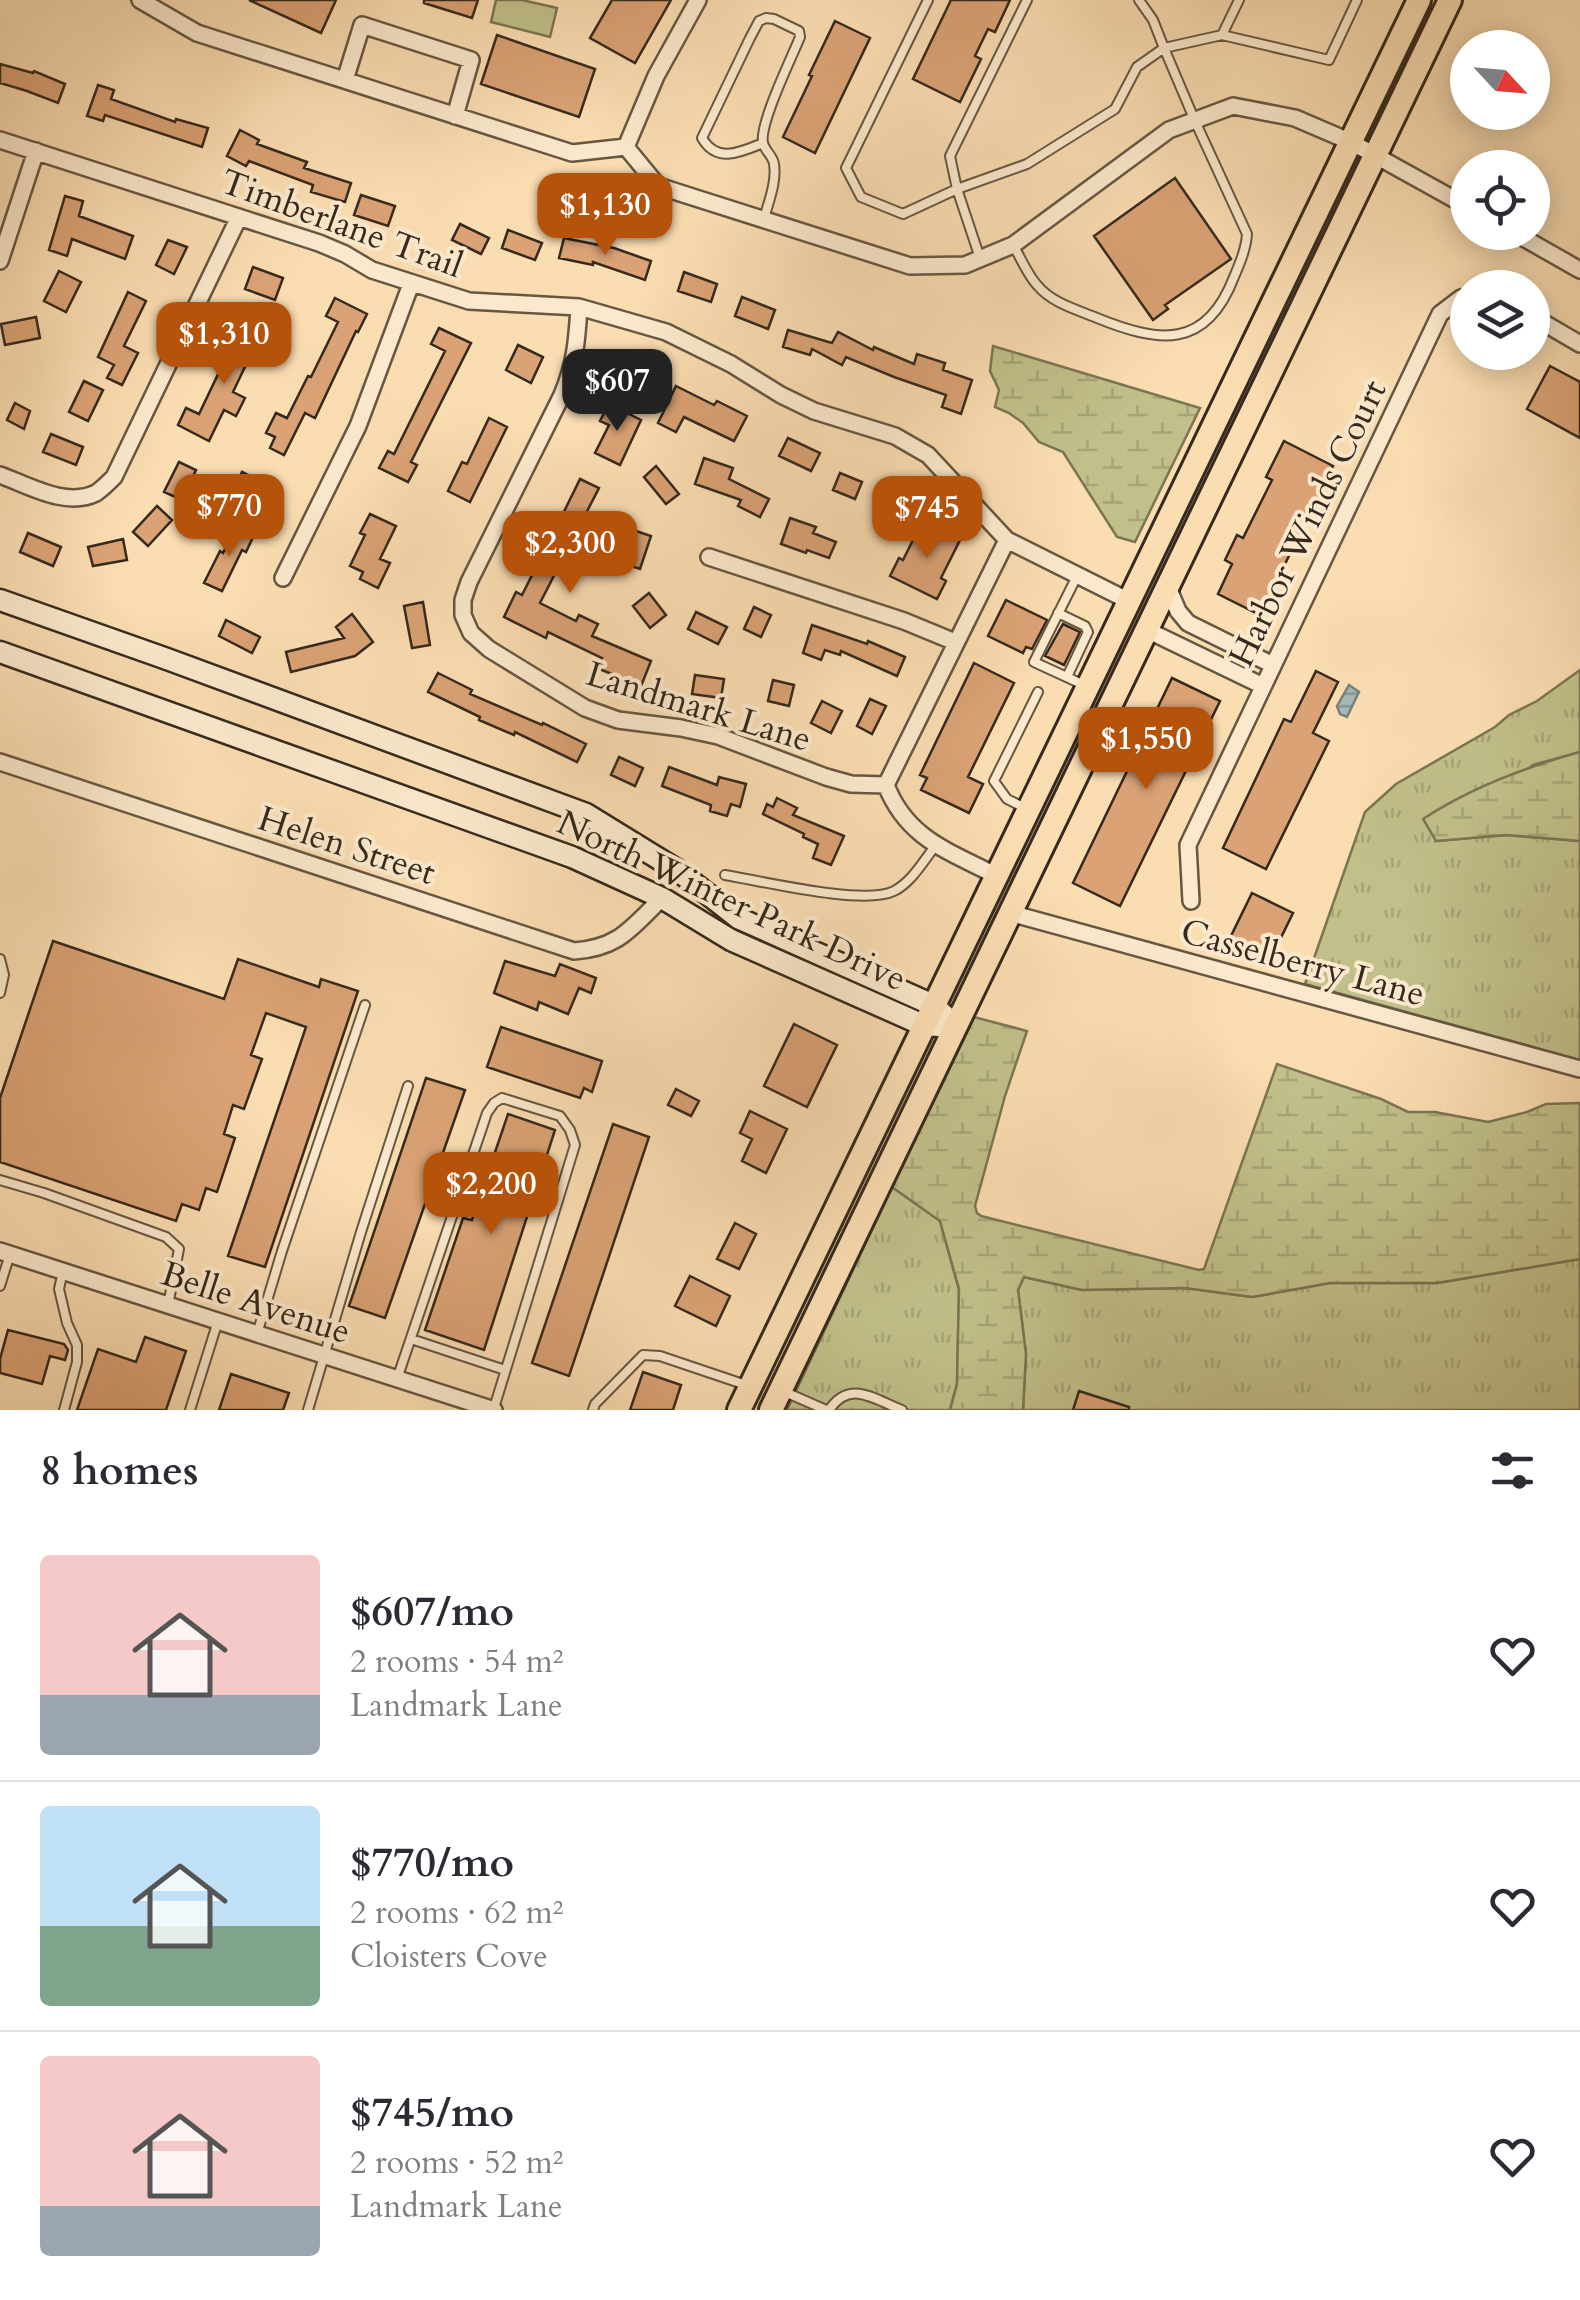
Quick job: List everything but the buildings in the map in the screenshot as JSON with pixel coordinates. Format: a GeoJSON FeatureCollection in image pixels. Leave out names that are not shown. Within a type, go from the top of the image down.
{"type":"FeatureCollection","features":[{"type":"Feature","properties":{"kind":"main road"},"geometry":{"type":"LineString","coordinates":[[739,1410],[1029,810],[1078,682],[1147,565],[1419,0]]}},
{"type":"Feature","properties":{"kind":"main road"},"geometry":{"type":"LineString","coordinates":[[774,1403],[1450,0]]}},
{"type":"Feature","properties":{"kind":"main road"},"geometry":{"type":"LineString","coordinates":[[1147,565],[1147,630]]}},
{"type":"Feature","properties":{"kind":"main road"},"geometry":{"type":"LineString","coordinates":[[1129,601],[1136,620],[1130,666]]}},
{"type":"Feature","properties":{"kind":"main road"},"geometry":{"type":"LineString","coordinates":[[772,1342],[774,1403]]}},
{"type":"Feature","properties":{"kind":"street"},"geometry":{"type":"LineString","coordinates":[[140,0],[197,32],[572,153],[626,148]]}},
{"type":"Feature","properties":{"kind":"street"},"geometry":{"type":"LineString","coordinates":[[626,148],[656,76],[698,0]]}},
{"type":"Feature","properties":{"kind":"street"},"geometry":{"type":"LineString","coordinates":[[345,80],[362,25],[471,60],[455,116]]}},
{"type":"Feature","properties":{"kind":"street"},"geometry":{"type":"LineString","coordinates":[[626,148],[658,186],[910,266],[966,265],[1013,246],[1169,130],[1233,106],[1295,118],[1351,142],[1450,197]]}},
{"type":"Feature","properties":{"kind":"street","name":"Timberlane Trail"},"geometry":{"type":"LineString","coordinates":[[0,140],[319,243],[372,270],[469,301],[578,308],[666,332],[731,364],[781,396],[814,411],[895,436],[928,455],[1007,540],[1129,601]]}},
{"type":"Feature","properties":{"kind":"street"},"geometry":{"type":"LineString","coordinates":[[0,261],[36,151]]}},
{"type":"Feature","properties":{"kind":"street"},"geometry":{"type":"LineString","coordinates":[[0,475],[61,497],[79,498],[98,492],[114,477],[239,217]]}},
{"type":"Feature","properties":{"kind":"street"},"geometry":{"type":"LineString","coordinates":[[1545,250],[1580,270]]}},
{"type":"Feature","properties":{"kind":"street"},"geometry":{"type":"LineString","coordinates":[[282,578],[358,426],[411,284]]}},
{"type":"Feature","properties":{"kind":"street","name":"Harbor Winds Court"},"geometry":{"type":"LineString","coordinates":[[1191,901],[1188,845],[1440,314],[1450,306]]}},
{"type":"Feature","properties":{"kind":"street","name":"Landmark Lane"},"geometry":{"type":"LineString","coordinates":[[578,308],[576,352],[568,382],[463,600],[463,615],[470,633],[489,649],[585,708],[618,720],[718,736],[851,784],[886,786]]}},
{"type":"Feature","properties":{"kind":"street"},"geometry":{"type":"LineString","coordinates":[[1550,326],[1580,344]]}},
{"type":"Feature","properties":{"kind":"street"},"geometry":{"type":"LineString","coordinates":[[997,876],[920,835],[894,807],[886,786],[1007,540]]}},
{"type":"Feature","properties":{"kind":"street"},"geometry":{"type":"LineString","coordinates":[[708,557],[904,621],[955,642]]}},
{"type":"Feature","properties":{"kind":"street"},"geometry":{"type":"LineString","coordinates":[[1168,587],[1178,611],[1188,622],[1273,665]]}},
{"type":"Feature","properties":{"kind":"street","name":"North Winter Park Drive"},"geometry":{"type":"LineString","coordinates":[[0,600],[168,658],[586,814],[678,870],[738,918],[928,1015]]}},
{"type":"Feature","properties":{"kind":"street"},"geometry":{"type":"LineString","coordinates":[[1147,630],[1263,686]]}},
{"type":"Feature","properties":{"kind":"street"},"geometry":{"type":"LineString","coordinates":[[1212,661],[1223,640]]}},
{"type":"Feature","properties":{"kind":"street","name":"North Winter Park Drive"},"geometry":{"type":"LineString","coordinates":[[0,652],[572,856],[662,898],[731,940],[956,1026]]}},
{"type":"Feature","properties":{"kind":"street","name":"Helen Street"},"geometry":{"type":"LineString","coordinates":[[0,762],[574,951],[611,945],[662,898]]}},
{"type":"Feature","properties":{"kind":"street","name":"Casselberry Lane"},"geometry":{"type":"LineString","coordinates":[[1010,912],[1580,1069]]}},
{"type":"Feature","properties":{"kind":"street","name":"Belle Avenue"},"geometry":{"type":"LineString","coordinates":[[5,1253],[396,1378],[443,1402],[494,1410]]}},
{"type":"Feature","properties":{"kind":"lane"},"geometry":{"type":"LineString","coordinates":[[928,0],[846,168],[861,197],[903,214],[1027,164],[1115,108],[1137,67],[1164,48],[1222,35],[1329,60],[1357,0]]}},
{"type":"Feature","properties":{"kind":"lane"},"geometry":{"type":"LineString","coordinates":[[980,258],[950,156],[1026,0]]}},
{"type":"Feature","properties":{"kind":"lane"},"geometry":{"type":"LineString","coordinates":[[1013,246],[1036,284],[1054,300],[1117,326],[1168,337],[1196,329],[1212,318],[1229,291],[1248,234],[1194,121],[1153,20],[1139,0]]}},
{"type":"Feature","properties":{"kind":"lane"},"geometry":{"type":"LineString","coordinates":[[1222,35],[1239,0]]}},
{"type":"Feature","properties":{"kind":"lane"},"geometry":{"type":"LineString","coordinates":[[763,143],[726,155],[706,146],[702,138],[759,21],[766,18],[792,26],[800,37],[770,109],[763,143],[774,160],[764,220]]}},
{"type":"Feature","properties":{"kind":"lane"},"geometry":{"type":"LineString","coordinates":[[1058,613],[1085,626],[1088,632],[1075,651],[1078,682],[1034,662],[1051,638],[1058,613],[1077,575]]}},
{"type":"Feature","properties":{"kind":"lane"},"geometry":{"type":"LineString","coordinates":[[1029,810],[1006,799],[994,781],[1038,692]]}},
{"type":"Feature","properties":{"kind":"lane"},"geometry":{"type":"LineString","coordinates":[[725,875],[872,897],[894,892],[910,879],[936,845]]}},
{"type":"Feature","properties":{"kind":"lane"},"geometry":{"type":"LineString","coordinates":[[0,960],[4,975],[0,993]]}},
{"type":"Feature","properties":{"kind":"lane"},"geometry":{"type":"LineString","coordinates":[[257,1334],[366,1006]]}},
{"type":"Feature","properties":{"kind":"lane"},"geometry":{"type":"LineString","coordinates":[[308,1410],[408,1086]]}},
{"type":"Feature","properties":{"kind":"lane"},"geometry":{"type":"LineString","coordinates":[[396,1378],[487,1113],[502,1098],[560,1116],[575,1145],[494,1410]]}},
{"type":"Feature","properties":{"kind":"lane"},"geometry":{"type":"LineString","coordinates":[[0,1180],[166,1238],[178,1248],[168,1305]]}},
{"type":"Feature","properties":{"kind":"lane"},"geometry":{"type":"LineString","coordinates":[[0,1286],[5,1253]]}},
{"type":"Feature","properties":{"kind":"lane"},"geometry":{"type":"LineString","coordinates":[[63,1271],[59,1289],[77,1345],[64,1410]]}},
{"type":"Feature","properties":{"kind":"lane"},"geometry":{"type":"LineString","coordinates":[[190,1410],[218,1321]]}},
{"type":"Feature","properties":{"kind":"lane"},"geometry":{"type":"LineString","coordinates":[[410,1338],[506,1370]]}},
{"type":"Feature","properties":{"kind":"lane"},"geometry":{"type":"LineString","coordinates":[[592,1410],[643,1355],[660,1356],[750,1386]]}},
{"type":"Feature","properties":{"kind":"lane"},"geometry":{"type":"LineString","coordinates":[[774,1403],[827,1410],[844,1394],[854,1391],[902,1410]]}},
{"type":"Feature","properties":{"kind":"green space"},"geometry":{"type":"Polygon","coordinates":[[[496,0],[522,0],[557,8],[550,37],[491,22],[496,0]]]}},
{"type":"Feature","properties":{"kind":"green space"},"geometry":{"type":"Polygon","coordinates":[[[993,346],[1200,408],[1135,542],[1117,537],[1063,452],[1039,442],[1023,423],[995,407],[999,390],[990,371],[993,346]]]}},
{"type":"Feature","properties":{"kind":"green space"},"geometry":{"type":"Polygon","coordinates":[[[1580,670],[1580,752],[1533,765],[1437,841],[1506,835],[1580,841],[1580,1060],[1305,984],[1365,812],[1396,784],[1537,701],[1580,670]]]}},
{"type":"Feature","properties":{"kind":"green space"},"geometry":{"type":"Polygon","coordinates":[[[1580,752],[1580,841],[1506,835],[1436,841],[1423,819],[1499,780],[1580,752]]]}},
{"type":"Feature","properties":{"kind":"green space"},"geometry":{"type":"Polygon","coordinates":[[[974,1017],[1027,1031],[975,1206],[981,1216],[1204,1269],[1277,1064],[1408,1112],[1435,1112],[1488,1122],[1546,1104],[1580,1103],[1580,1259],[1437,1283],[1330,1283],[1252,1297],[1185,1288],[1082,1290],[1024,1277],[1018,1290],[1026,1354],[1023,1410],[950,1410],[957,1384],[959,1289],[940,1221],[892,1187],[974,1017]]]}},
{"type":"Feature","properties":{"kind":"green space"},"geometry":{"type":"Polygon","coordinates":[[[892,1187],[940,1221],[959,1290],[957,1384],[950,1410],[787,1410],[892,1187]]]}},
{"type":"Feature","properties":{"kind":"green space"},"geometry":{"type":"Polygon","coordinates":[[[1580,1259],[1580,1410],[1023,1410],[1026,1354],[1018,1290],[1024,1277],[1082,1290],[1185,1288],[1252,1297],[1330,1283],[1437,1283],[1580,1259]]]}},
{"type":"Feature","properties":{"kind":"shaded area"},"geometry":{"type":"Polygon","coordinates":[[[1349,685],[1359,692],[1347,717],[1340,714],[1337,706],[1349,685]]]}}]}
